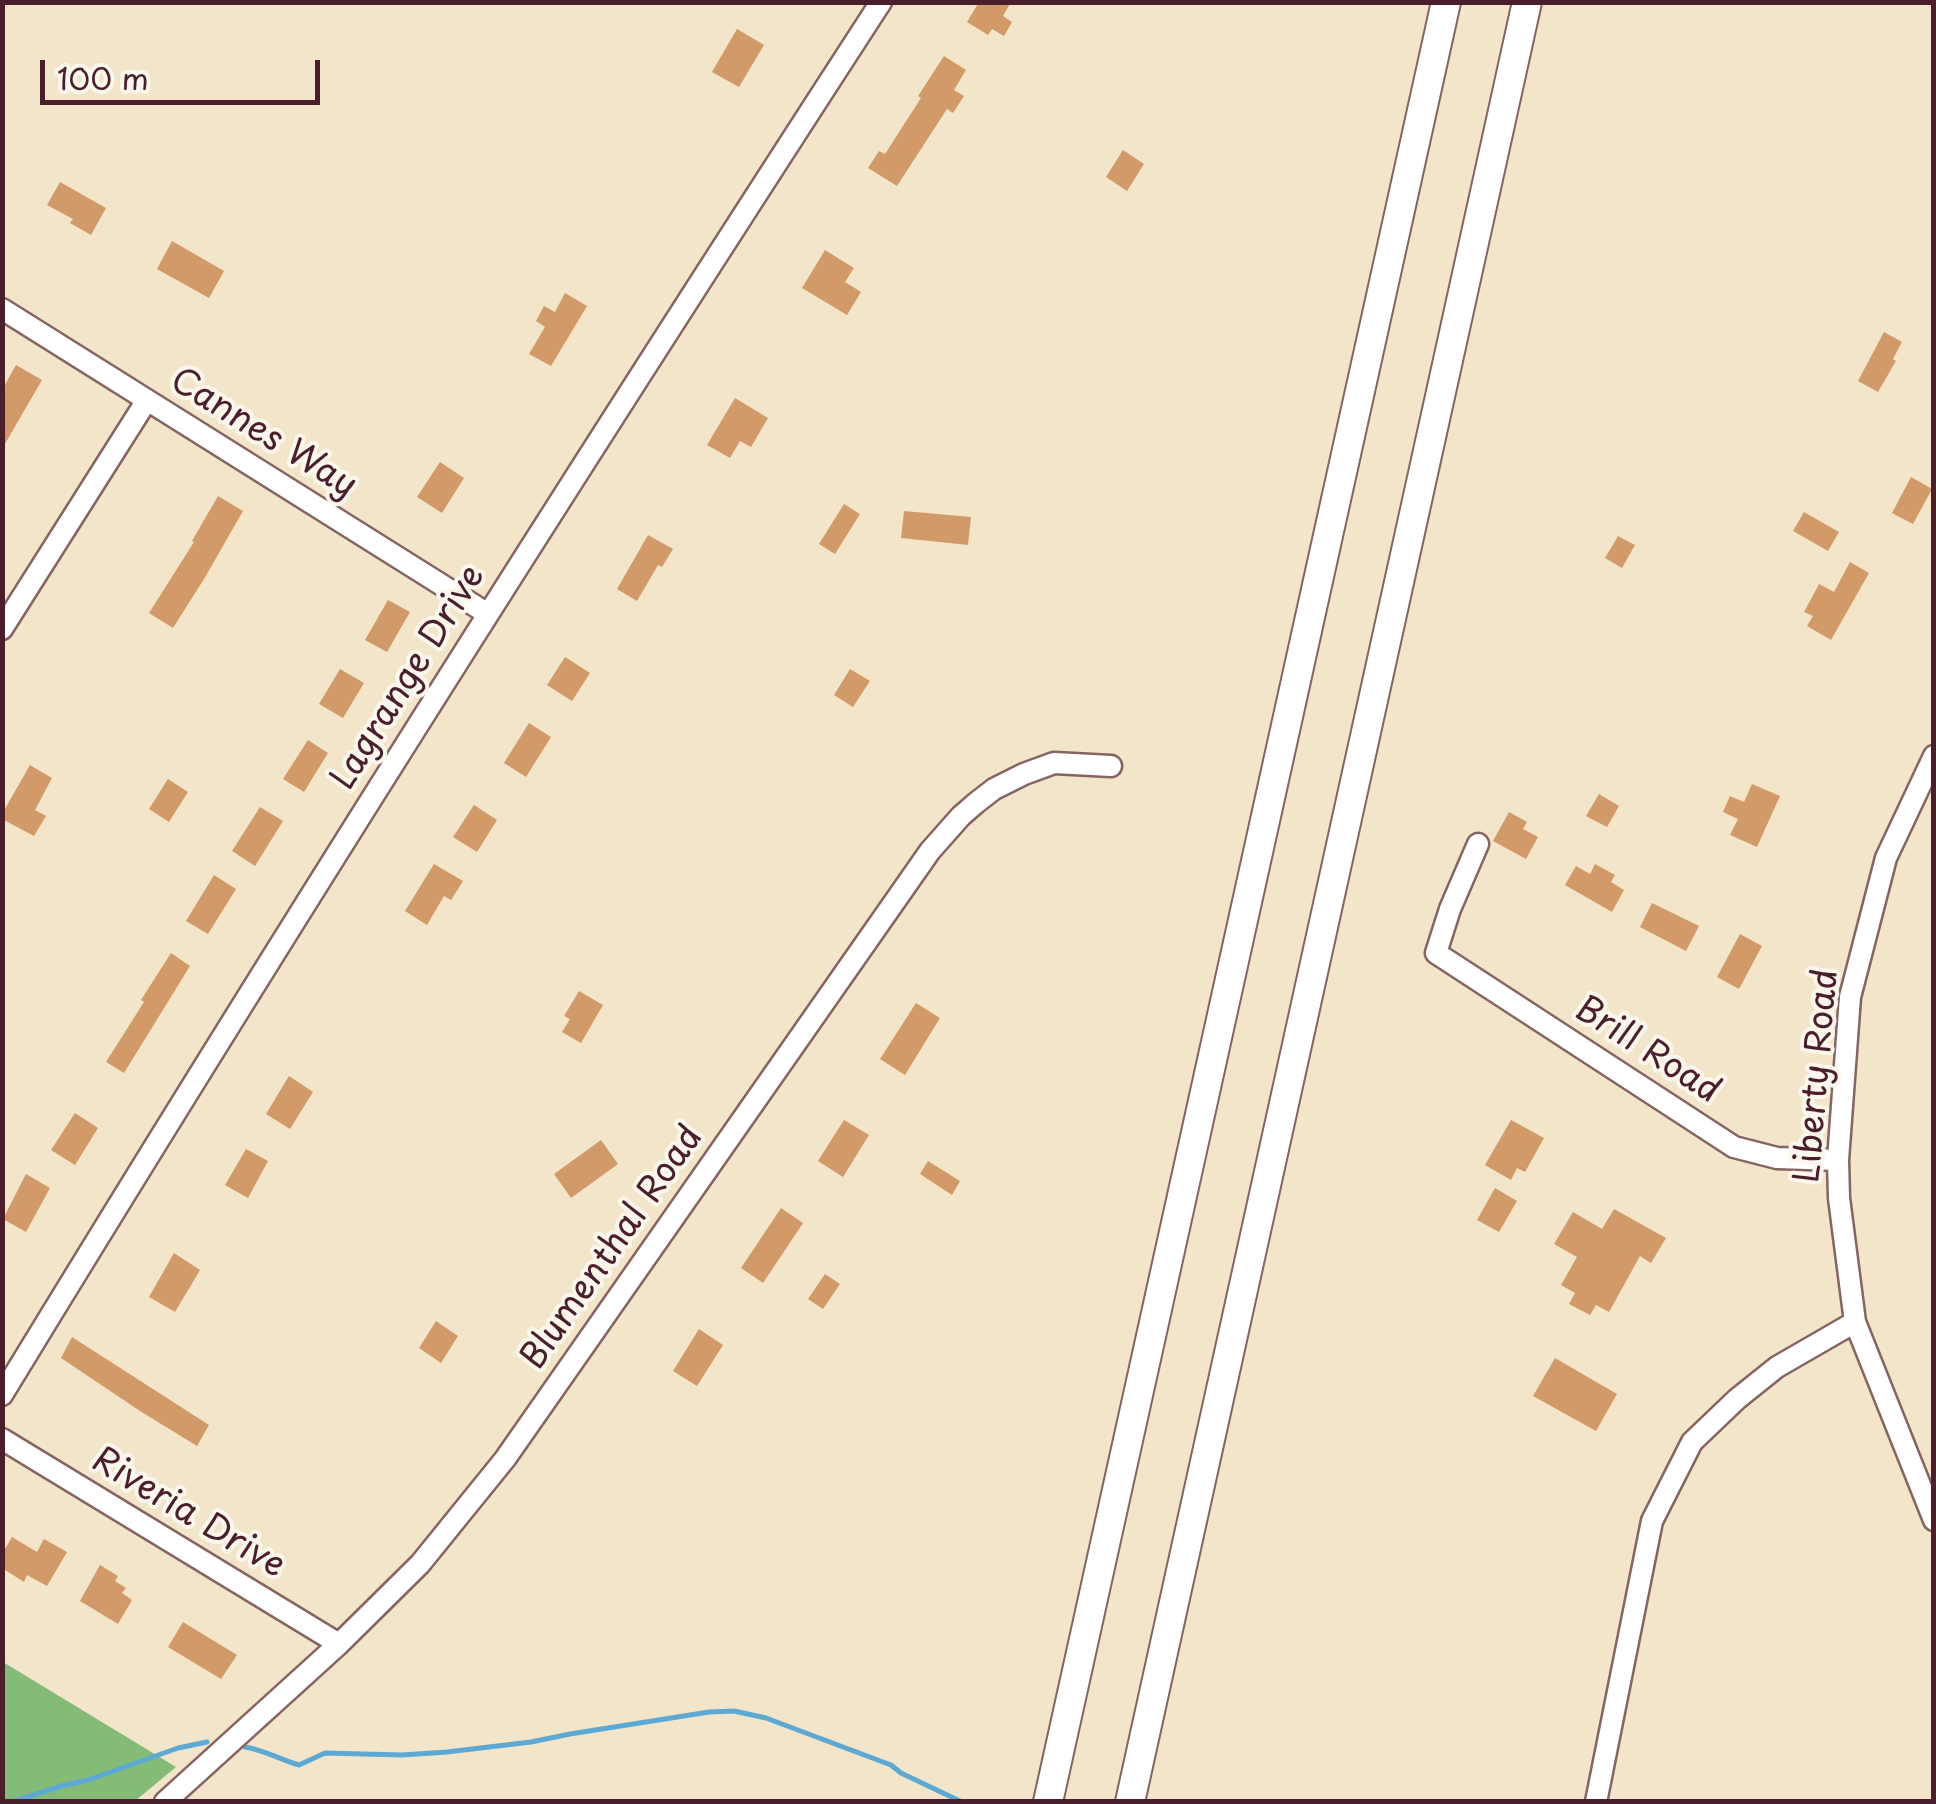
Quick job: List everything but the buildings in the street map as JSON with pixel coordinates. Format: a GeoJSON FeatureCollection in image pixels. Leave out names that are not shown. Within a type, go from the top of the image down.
{"type":"FeatureCollection","features":[{"type":"Feature","properties":{"kind":"highway"},"geometry":{"type":"LineString","coordinates":[[1048,1802],[1446,2]]}},
{"type":"Feature","properties":{"kind":"highway"},"geometry":{"type":"LineString","coordinates":[[1130,1802],[1527,2]]}},
{"type":"Feature","properties":{"kind":"street","name":"Lagrange Drive"},"geometry":{"type":"LineString","coordinates":[[2,1394],[488,614],[881,2]]}},
{"type":"Feature","properties":{"kind":"street","name":"Cannes Way"},"geometry":{"type":"LineString","coordinates":[[2,309],[488,614]]}},
{"type":"Feature","properties":{"kind":"street"},"geometry":{"type":"LineString","coordinates":[[2,629],[147,400]]}},
{"type":"Feature","properties":{"kind":"street","name":"Liberty Road"},"geometry":{"type":"LineString","coordinates":[[1932,1513],[1856,1322],[1839,1198],[1838,1160],[1850,997],[1886,858],[1934,756]]}},
{"type":"Feature","properties":{"kind":"street","name":"Blumenthal Road"},"geometry":{"type":"LineString","coordinates":[[165,1802],[339,1644],[414,1570],[505,1459],[943,836],[976,802],[1024,774],[1054,763],[1110,766]]}},
{"type":"Feature","properties":{"kind":"street","name":"Brill Road"},"geometry":{"type":"LineString","coordinates":[[1478,844],[1436,953],[1734,1146],[1777,1158],[1838,1160]]}},
{"type":"Feature","properties":{"kind":"street"},"geometry":{"type":"LineString","coordinates":[[1596,1802],[1652,1521],[1692,1442],[1777,1367],[1856,1322]]}},
{"type":"Feature","properties":{"kind":"street","name":"Riveria Drive"},"geometry":{"type":"LineString","coordinates":[[2,1439],[339,1644]]}},
{"type":"Feature","properties":{"kind":"green space"},"geometry":{"type":"Polygon","coordinates":[[[3,1662],[176,1767],[135,1801],[3,1801],[3,1662]]]}},
{"type":"Feature","properties":{"kind":"waterway"},"geometry":{"type":"LineString","coordinates":[[245,1747],[299,1765],[325,1753],[447,1752],[734,1711],[766,1718],[891,1765],[962,1802]]}},
{"type":"Feature","properties":{"kind":"waterway"},"geometry":{"type":"LineString","coordinates":[[12,1802],[207,1742]]}}]}
